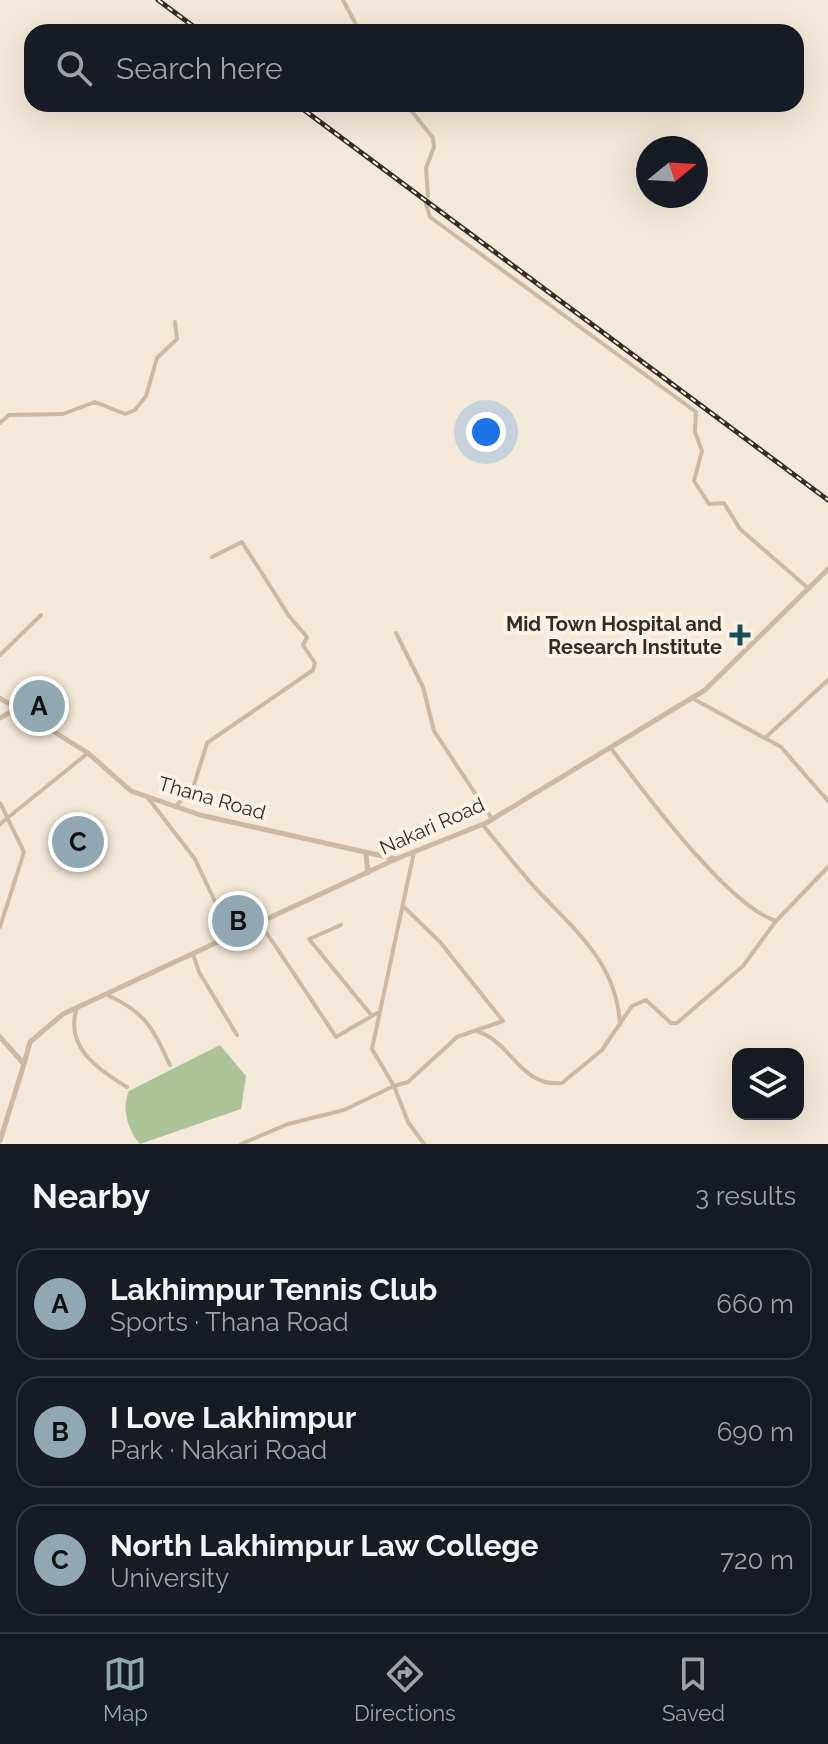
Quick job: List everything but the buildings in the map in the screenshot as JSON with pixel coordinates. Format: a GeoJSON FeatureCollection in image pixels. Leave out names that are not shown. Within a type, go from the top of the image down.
{"type":"FeatureCollection","features":[{"type":"Feature","properties":{"kind":"street"},"geometry":{"type":"LineString","coordinates":[[343,0],[356,24]]}},
{"type":"Feature","properties":{"kind":"street"},"geometry":{"type":"LineString","coordinates":[[412,112],[433,138],[434,147],[426,168],[428,196]]}},
{"type":"Feature","properties":{"kind":"street"},"geometry":{"type":"LineString","coordinates":[[426,204],[430,217],[696,412],[695,432],[702,451],[694,478],[697,486],[709,504],[724,503],[740,529],[809,588]]}},
{"type":"Feature","properties":{"kind":"street"},"geometry":{"type":"LineString","coordinates":[[0,432],[0,424],[9,415],[63,414],[95,402],[125,414],[131,413],[146,396],[157,358],[177,339],[175,322]]}},
{"type":"Feature","properties":{"kind":"street"},"geometry":{"type":"LineString","coordinates":[[175,807],[193,788],[207,743],[313,670],[315,663],[303,645],[307,637],[289,616],[242,542],[212,557]]}},
{"type":"Feature","properties":{"kind":"street","name":"Nakari Road"},"geometry":{"type":"LineString","coordinates":[[0,1141],[30,1042],[63,1014],[396,859],[492,819],[705,690],[828,569]]}},
{"type":"Feature","properties":{"kind":"street"},"geometry":{"type":"LineString","coordinates":[[0,655],[41,615]]}},
{"type":"Feature","properties":{"kind":"street"},"geometry":{"type":"LineString","coordinates":[[396,633],[423,687],[434,731],[492,819]]}},
{"type":"Feature","properties":{"kind":"street"},"geometry":{"type":"LineString","coordinates":[[766,737],[828,680]]}},
{"type":"Feature","properties":{"kind":"street","name":"Thana Road"},"geometry":{"type":"LineString","coordinates":[[0,698],[88,753],[131,791],[175,807],[396,859]]}},
{"type":"Feature","properties":{"kind":"street"},"geometry":{"type":"LineString","coordinates":[[692,698],[781,747],[828,801]]}},
{"type":"Feature","properties":{"kind":"street"},"geometry":{"type":"LineString","coordinates":[[0,718],[16,709]]}},
{"type":"Feature","properties":{"kind":"street"},"geometry":{"type":"LineString","coordinates":[[610,747],[725,885],[753,909],[776,921]]}},
{"type":"Feature","properties":{"kind":"street"},"geometry":{"type":"LineString","coordinates":[[0,824],[88,753]]}},
{"type":"Feature","properties":{"kind":"street"},"geometry":{"type":"LineString","coordinates":[[146,796],[195,859],[231,936]]}},
{"type":"Feature","properties":{"kind":"street"},"geometry":{"type":"LineString","coordinates":[[0,803],[24,852],[0,927]]}},
{"type":"Feature","properties":{"kind":"street"},"geometry":{"type":"LineString","coordinates":[[482,824],[533,885],[594,947],[619,1001],[620,1025]]}},
{"type":"Feature","properties":{"kind":"street"},"geometry":{"type":"LineString","coordinates":[[260,923],[336,1037],[374,1018],[379,1011],[414,852]]}},
{"type":"Feature","properties":{"kind":"street"},"geometry":{"type":"LineString","coordinates":[[366,853],[368,873]]}},
{"type":"Feature","properties":{"kind":"street"},"geometry":{"type":"LineString","coordinates":[[479,1032],[488,1035],[522,1071],[553,1084],[562,1083],[602,1050],[632,1006],[646,1000],[671,1023],[677,1023],[743,966],[776,921],[828,867]]}},
{"type":"Feature","properties":{"kind":"street"},"geometry":{"type":"LineString","coordinates":[[241,1144],[288,1124],[344,1110],[408,1082],[457,1037],[479,1032],[503,1021],[440,942],[404,907]]}},
{"type":"Feature","properties":{"kind":"street"},"geometry":{"type":"LineString","coordinates":[[341,925],[309,939],[374,1018],[372,1049],[394,1086],[408,1122],[424,1144]]}},
{"type":"Feature","properties":{"kind":"street"},"geometry":{"type":"LineString","coordinates":[[193,954],[199,972],[237,1035]]}},
{"type":"Feature","properties":{"kind":"street"},"geometry":{"type":"LineString","coordinates":[[105,994],[129,1004],[149,1022],[170,1065]]}},
{"type":"Feature","properties":{"kind":"street"},"geometry":{"type":"LineString","coordinates":[[77,1008],[71,1025],[74,1038],[102,1072],[127,1087]]}},
{"type":"Feature","properties":{"kind":"street"},"geometry":{"type":"LineString","coordinates":[[0,1037],[24,1064]]}},
{"type":"Feature","properties":{"kind":"green space"},"geometry":{"type":"Polygon","coordinates":[[[220,1045],[246,1076],[241,1109],[140,1144],[127,1119],[129,1091],[220,1045]]]}},
{"type":"Feature","properties":{"kind":"railway"},"geometry":{"type":"LineString","coordinates":[[158,0],[190,24]]}},
{"type":"Feature","properties":{"kind":"railway"},"geometry":{"type":"LineString","coordinates":[[307,112],[828,500]]}},
{"type":"Feature","properties":{"kind":"place","name":"Mid Town Hospital and Research Institute"},"geometry":{"type":"Point","coordinates":[740,635]}},
{"type":"Feature","properties":{"kind":"place","name":"Lakhimpur Tennis Club"},"geometry":{"type":"Point","coordinates":[39,706]}},
{"type":"Feature","properties":{"kind":"place","name":"North Lakhimpur Law College"},"geometry":{"type":"Point","coordinates":[78,842]}},
{"type":"Feature","properties":{"kind":"place","name":"I Love Lakhimpur"},"geometry":{"type":"Point","coordinates":[238,921]}}]}
